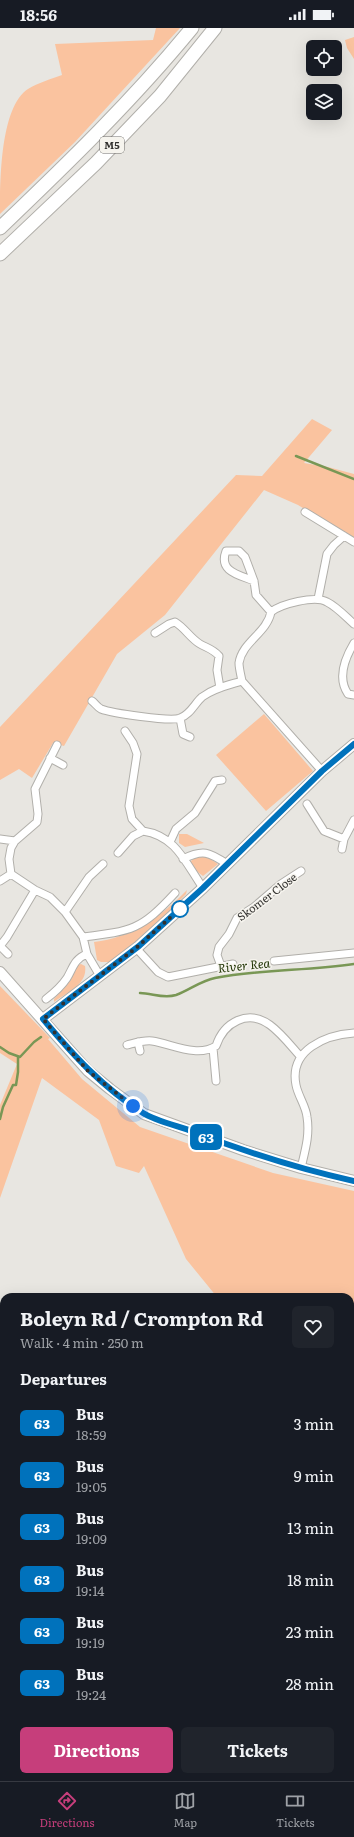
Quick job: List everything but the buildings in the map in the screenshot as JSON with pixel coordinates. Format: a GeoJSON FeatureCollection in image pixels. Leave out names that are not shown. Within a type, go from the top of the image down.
{"type":"FeatureCollection","features":[{"type":"Feature","properties":{"kind":"highway","name":"M5"},"geometry":{"type":"LineString","coordinates":[[0,228],[54,176],[154,74],[192,28]]}},
{"type":"Feature","properties":{"kind":"highway","name":"M5"},"geometry":{"type":"LineString","coordinates":[[0,254],[90,168],[160,96],[215,28]]}},
{"type":"Feature","properties":{"kind":"street"},"geometry":{"type":"LineString","coordinates":[[305,512],[354,542]]}},
{"type":"Feature","properties":{"kind":"street"},"geometry":{"type":"LineString","coordinates":[[318,599],[327,554],[344,536]]}},
{"type":"Feature","properties":{"kind":"street"},"geometry":{"type":"LineString","coordinates":[[254,580],[230,571],[225,565],[224,557],[226,551],[239,551],[245,557],[254,580],[256,595],[271,612]]}},
{"type":"Feature","properties":{"kind":"street"},"geometry":{"type":"LineString","coordinates":[[322,771],[242,681],[239,663],[242,655],[263,630],[270,619],[271,612],[277,607],[318,599],[327,602],[354,624]]}},
{"type":"Feature","properties":{"kind":"street"},"geometry":{"type":"LineString","coordinates":[[155,633],[175,622],[183,626],[199,644],[215,651],[219,656],[217,670],[220,688]]}},
{"type":"Feature","properties":{"kind":"street"},"geometry":{"type":"LineString","coordinates":[[354,643],[342,673],[344,688],[348,694],[354,695]]}},
{"type":"Feature","properties":{"kind":"street"},"geometry":{"type":"LineString","coordinates":[[92,700],[99,708],[110,712],[169,719],[180,718],[187,714],[202,697],[220,688],[242,681]]}},
{"type":"Feature","properties":{"kind":"street"},"geometry":{"type":"LineString","coordinates":[[180,718],[184,734],[190,737]]}},
{"type":"Feature","properties":{"kind":"street"},"geometry":{"type":"LineString","coordinates":[[125,731],[133,743],[137,754],[129,806],[132,819],[142,831]]}},
{"type":"Feature","properties":{"kind":"street"},"geometry":{"type":"LineString","coordinates":[[43,1019],[136,948],[203,888],[322,771],[354,744]]}},
{"type":"Feature","properties":{"kind":"street"},"geometry":{"type":"LineString","coordinates":[[57,745],[35,790],[38,818],[32,827],[15,841],[9,858],[11,874],[34,890],[50,897],[65,912],[83,937],[87,954],[100,976]]}},
{"type":"Feature","properties":{"kind":"street"},"geometry":{"type":"LineString","coordinates":[[50,758],[63,766]]}},
{"type":"Feature","properties":{"kind":"street"},"geometry":{"type":"LineString","coordinates":[[170,842],[176,829],[195,813],[214,781],[222,780]]}},
{"type":"Feature","properties":{"kind":"street"},"geometry":{"type":"LineString","coordinates":[[307,804],[324,831],[344,839]]}},
{"type":"Feature","properties":{"kind":"street"},"geometry":{"type":"LineString","coordinates":[[342,849],[344,839],[354,820]]}},
{"type":"Feature","properties":{"kind":"street"},"geometry":{"type":"LineString","coordinates":[[118,853],[133,836],[142,831],[153,833],[170,842],[183,858],[203,888]]}},
{"type":"Feature","properties":{"kind":"street"},"geometry":{"type":"LineString","coordinates":[[0,839],[15,841]]}},
{"type":"Feature","properties":{"kind":"street"},"geometry":{"type":"LineString","coordinates":[[183,858],[196,852],[203,852],[214,855],[227,864]]}},
{"type":"Feature","properties":{"kind":"street"},"geometry":{"type":"LineString","coordinates":[[65,912],[89,877],[103,864]]}},
{"type":"Feature","properties":{"kind":"street","name":"Skomer Close"},"geometry":{"type":"LineString","coordinates":[[221,966],[217,955],[219,947],[229,934],[237,918],[254,907],[281,884],[301,871]]}},
{"type":"Feature","properties":{"kind":"street"},"geometry":{"type":"LineString","coordinates":[[0,882],[11,874]]}},
{"type":"Feature","properties":{"kind":"street"},"geometry":{"type":"LineString","coordinates":[[8,954],[1,946],[34,890]]}},
{"type":"Feature","properties":{"kind":"street"},"geometry":{"type":"LineString","coordinates":[[83,937],[126,931],[139,926],[158,911],[175,893]]}},
{"type":"Feature","properties":{"kind":"street"},"geometry":{"type":"LineString","coordinates":[[136,948],[158,972],[168,977],[233,964]]}},
{"type":"Feature","properties":{"kind":"street"},"geometry":{"type":"LineString","coordinates":[[274,961],[354,953]]}},
{"type":"Feature","properties":{"kind":"street"},"geometry":{"type":"LineString","coordinates":[[46,999],[57,991],[66,979],[76,960],[87,954]]}},
{"type":"Feature","properties":{"kind":"street"},"geometry":{"type":"LineString","coordinates":[[0,972],[88,1071],[144,1114],[243,1150],[301,1168],[354,1181]]}},
{"type":"Feature","properties":{"kind":"street"},"geometry":{"type":"LineString","coordinates":[[127,1045],[151,1041],[202,1051],[216,1046],[226,1027],[237,1020],[251,1018],[271,1025],[300,1056]]}},
{"type":"Feature","properties":{"kind":"street"},"geometry":{"type":"LineString","coordinates":[[301,1168],[308,1141],[309,1128],[307,1115],[296,1085],[295,1075],[300,1056],[311,1045],[323,1040],[354,1033]]}},
{"type":"Feature","properties":{"kind":"street"},"geometry":{"type":"LineString","coordinates":[[138,1042],[140,1051]]}},
{"type":"Feature","properties":{"kind":"street"},"geometry":{"type":"LineString","coordinates":[[213,1048],[216,1080]]}},
{"type":"Feature","properties":{"kind":"shaded area"},"geometry":{"type":"Polygon","coordinates":[[[156,28],[180,28],[75,142],[0,214],[1,165],[7,128],[12,112],[19,98],[28,89],[62,75],[55,44],[153,40],[156,28]]]}},
{"type":"Feature","properties":{"kind":"shaded area"},"geometry":{"type":"Polygon","coordinates":[[[354,37],[354,59],[347,48],[345,40],[354,37]]]}},
{"type":"Feature","properties":{"kind":"shaded area"},"geometry":{"type":"Polygon","coordinates":[[[312,419],[332,430],[304,463],[328,467],[354,474],[354,539],[298,505],[264,490],[165,615],[117,654],[64,746],[53,743],[32,778],[19,769],[0,780],[0,727],[236,475],[262,476],[312,419]]]}},
{"type":"Feature","properties":{"kind":"shaded area"},"geometry":{"type":"Polygon","coordinates":[[[264,714],[313,771],[266,811],[216,755],[264,714]]]}},
{"type":"Feature","properties":{"kind":"shaded area"},"geometry":{"type":"Polygon","coordinates":[[[179,834],[187,834],[204,843],[185,847],[179,843],[179,834]]]}},
{"type":"Feature","properties":{"kind":"shaded area"},"geometry":{"type":"Polygon","coordinates":[[[198,855],[206,856],[218,864],[203,876],[191,867],[191,861],[198,855]]]}},
{"type":"Feature","properties":{"kind":"shaded area"},"geometry":{"type":"Polygon","coordinates":[[[187,890],[186,894],[144,937],[109,962],[101,962],[97,960],[94,942],[108,940],[133,931],[167,909],[187,890]]]}},
{"type":"Feature","properties":{"kind":"shaded area"},"geometry":{"type":"Polygon","coordinates":[[[81,964],[85,966],[85,972],[80,983],[54,1002],[54,999],[70,981],[78,965],[81,964]]]}},
{"type":"Feature","properties":{"kind":"shaded area"},"geometry":{"type":"Polygon","coordinates":[[[0,986],[50,1038],[48,1039],[82,1079],[140,1127],[273,1173],[354,1191],[354,1293],[214,1293],[186,1259],[144,1166],[139,1173],[116,1166],[99,1120],[42,1078],[0,1198],[0,1105],[17,1064],[0,1053],[0,986]]]}},
{"type":"Feature","properties":{"kind":"waterway"},"geometry":{"type":"LineString","coordinates":[[296,456],[354,479]]}},
{"type":"Feature","properties":{"kind":"waterway","name":"River Rea"},"geometry":{"type":"LineString","coordinates":[[140,993],[171,996],[181,993],[205,981],[232,975],[354,964]]}},
{"type":"Feature","properties":{"kind":"waterway","name":"River Rea"},"geometry":{"type":"LineString","coordinates":[[0,1047],[9,1053],[20,1057],[34,1042],[41,1037]]}},
{"type":"Feature","properties":{"kind":"waterway"},"geometry":{"type":"LineString","coordinates":[[0,1119],[3,1107],[13,1085],[16,1085],[18,1057]]}},
{"type":"Feature","properties":{"kind":"bus line","name":"63"},"geometry":{"type":"LineString","coordinates":[[354,744],[322,771],[203,888],[139,946],[43,1019],[88,1071],[144,1114],[243,1150],[301,1168],[354,1181]]}},
{"type":"Feature","properties":{"kind":"route"},"geometry":{"type":"LineString","coordinates":[[133,1106],[88,1071],[43,1019],[136,948],[180,909]]}}]}
